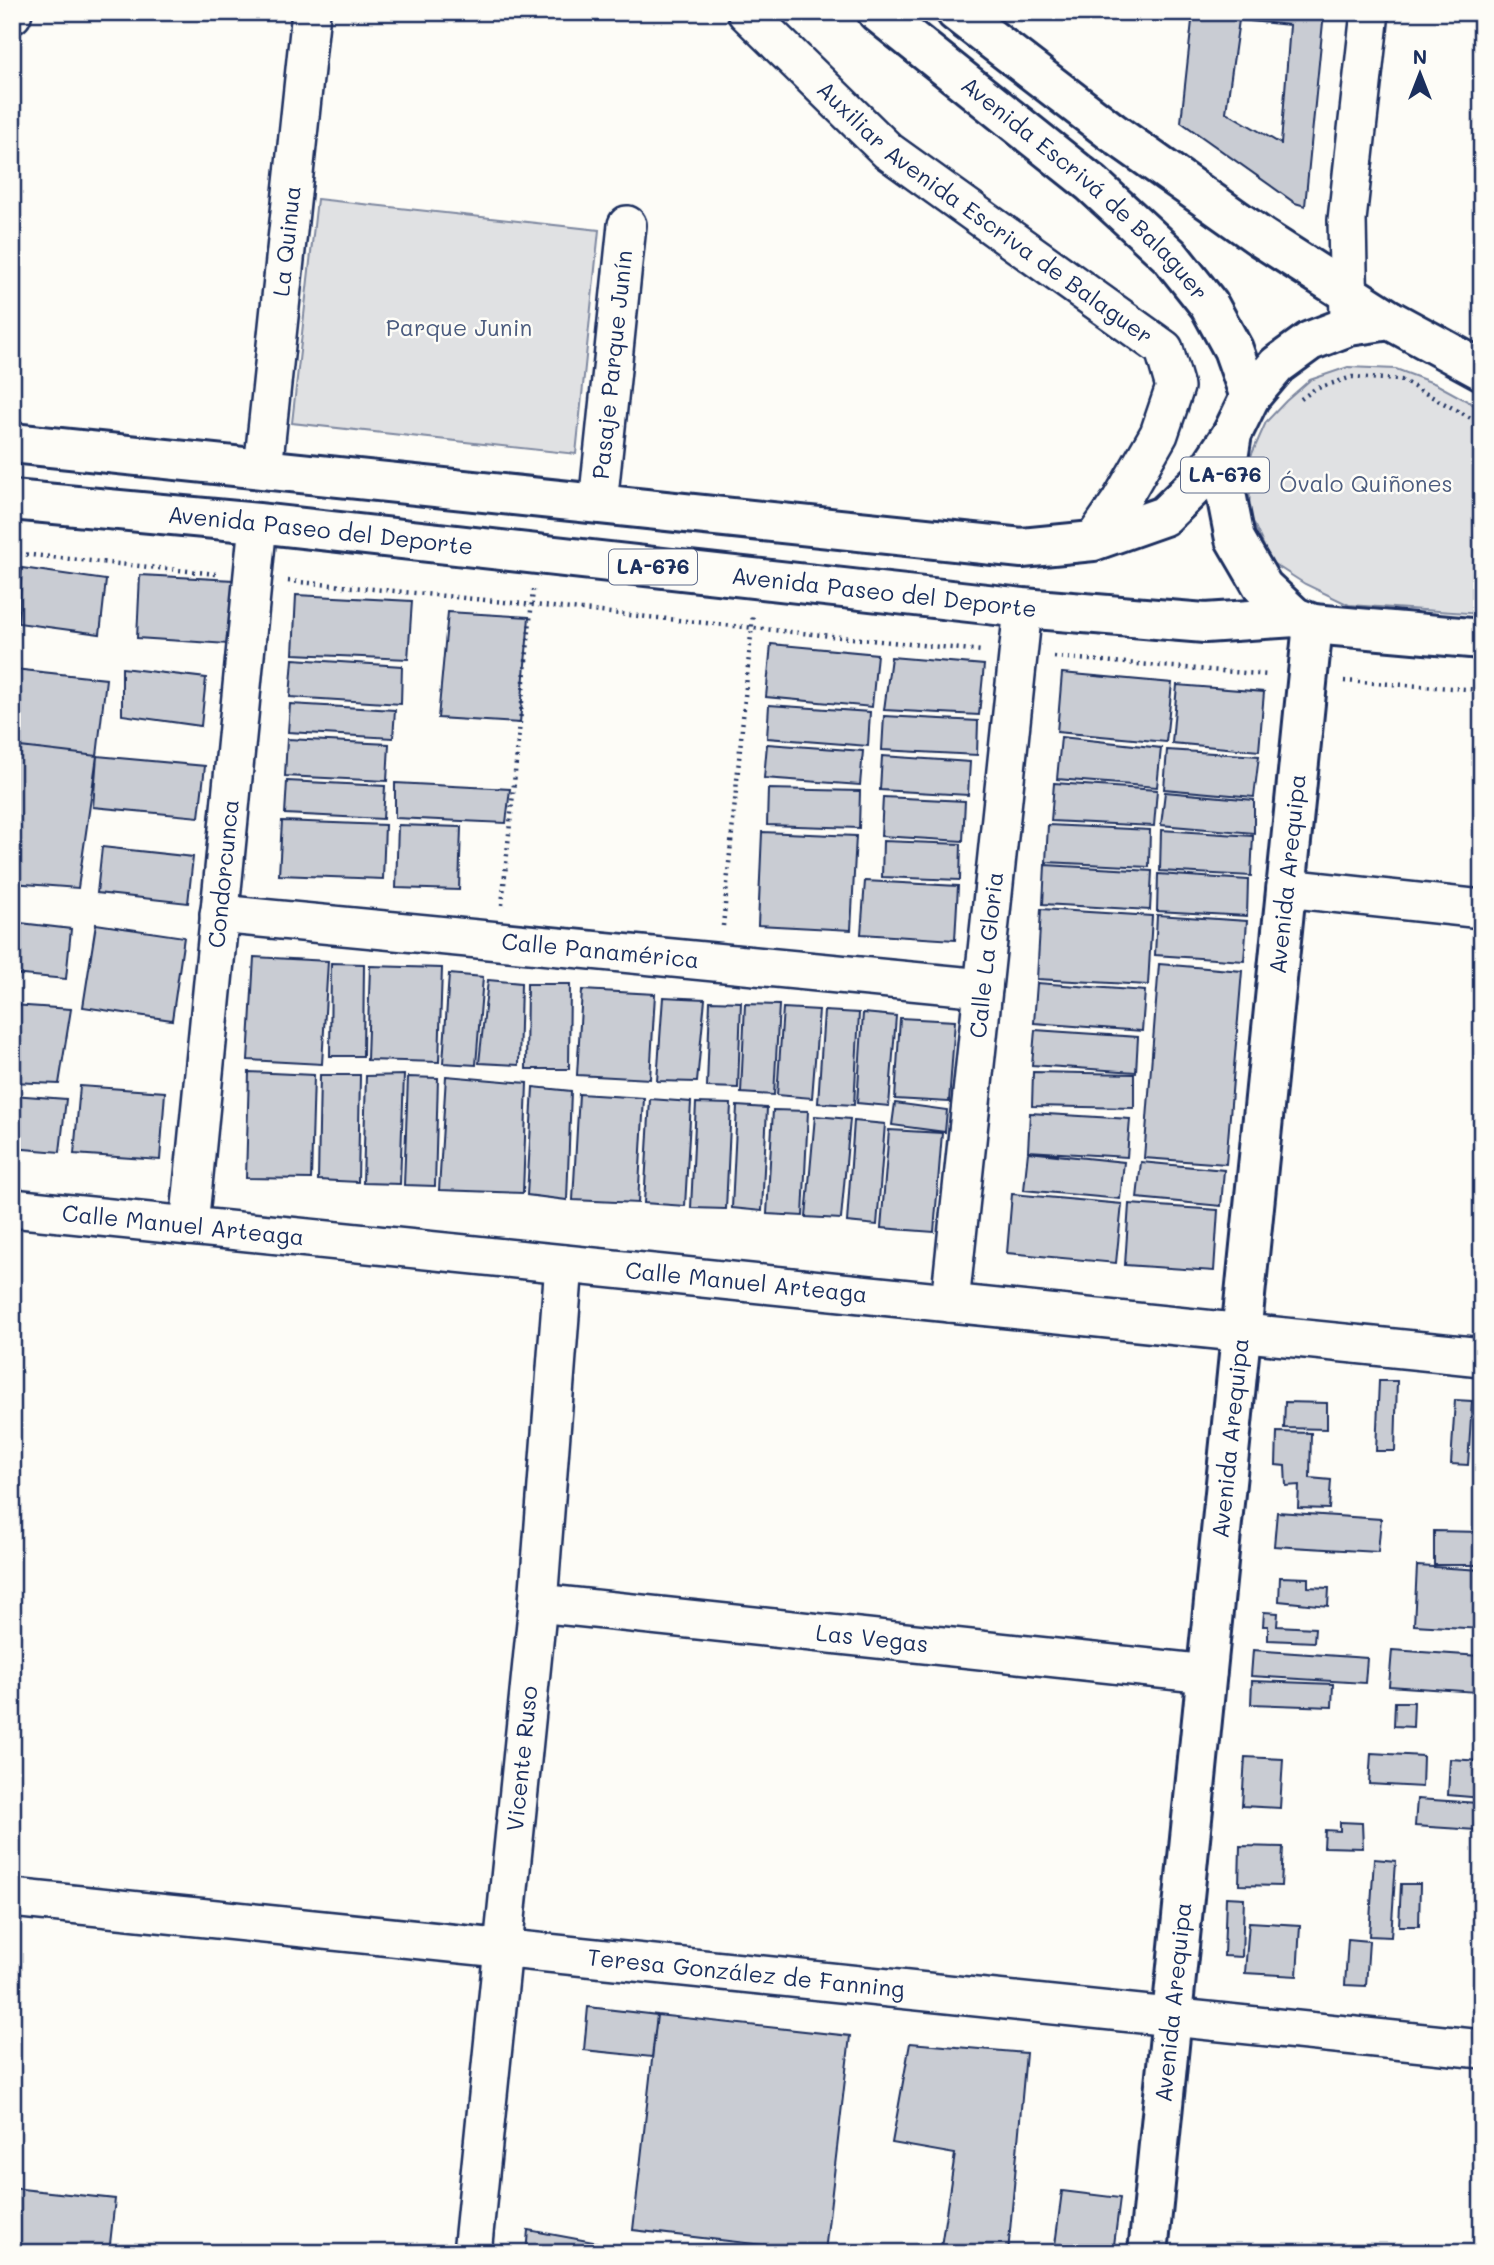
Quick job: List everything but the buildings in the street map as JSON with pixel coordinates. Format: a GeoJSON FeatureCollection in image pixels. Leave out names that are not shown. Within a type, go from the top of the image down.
{"type":"FeatureCollection","features":[{"type":"Feature","properties":{"kind":"main road","name":"Avenida Escrivá de Balaguer"},"geometry":{"type":"LineString","coordinates":[[877,12],[1092,184],[1170,256],[1209,306],[1233,349],[1250,397]]}},
{"type":"Feature","properties":{"kind":"main road"},"geometry":{"type":"LineString","coordinates":[[956,12],[1112,132],[1262,238],[1348,309],[1390,320],[1482,370]]}},
{"type":"Feature","properties":{"kind":"main road","name":"LA-676"},"geometry":{"type":"LineString","coordinates":[[12,443],[1023,548],[1093,541],[1164,516],[1203,478],[1232,434],[1250,397],[1276,366],[1348,309]]}},
{"type":"Feature","properties":{"kind":"main road","name":"LA-676"},"geometry":{"type":"LineString","coordinates":[[1232,434],[1224,483],[1235,539],[1263,587],[1304,620],[1482,639]]}},
{"type":"Feature","properties":{"kind":"main road","name":"Avenida Paseo del Deporte"},"geometry":{"type":"LineString","coordinates":[[12,500],[258,523],[1023,608],[1205,623],[1304,620]]}},
{"type":"Feature","properties":{"kind":"main road","name":"Avenida Arequipa"},"geometry":{"type":"LineString","coordinates":[[1149,2253],[1308,678],[1304,620]]}},
{"type":"Feature","properties":{"kind":"street","name":"La Quinua"},"geometry":{"type":"LineString","coordinates":[[263,469],[311,12]]}},
{"type":"Feature","properties":{"kind":"street","name":"Auxiliar Avenida Escriva de Balaguer"},"geometry":{"type":"LineString","coordinates":[[746,12],[888,150],[1164,349],[1175,387],[1159,434],[1120,502],[1093,541]]}},
{"type":"Feature","properties":{"kind":"street"},"geometry":{"type":"LineString","coordinates":[[1348,309],[1347,220],[1370,12]]}},
{"type":"Feature","properties":{"kind":"street","name":"Pasaje Parque Junín"},"geometry":{"type":"LineString","coordinates":[[598,504],[627,225]]}},
{"type":"Feature","properties":{"kind":"street","name":"Condorcunca"},"geometry":{"type":"LineString","coordinates":[[189,1226],[258,523]]}},
{"type":"Feature","properties":{"kind":"street","name":"Calle La Gloria"},"geometry":{"type":"LineString","coordinates":[[950,1303],[1023,608]]}},
{"type":"Feature","properties":{"kind":"street"},"geometry":{"type":"LineString","coordinates":[[1286,888],[1482,909]]}},
{"type":"Feature","properties":{"kind":"street","name":"Calle Panamérica"},"geometry":{"type":"LineString","coordinates":[[219,914],[983,988]]}},
{"type":"Feature","properties":{"kind":"street","name":"Calle Manuel Arteaga"},"geometry":{"type":"LineString","coordinates":[[12,1208],[1482,1357]]}},
{"type":"Feature","properties":{"kind":"street","name":"Vicente Ruso"},"geometry":{"type":"LineString","coordinates":[[472,2253],[538,1602],[564,1264]]}},
{"type":"Feature","properties":{"kind":"street","name":"Las Vegas"},"geometry":{"type":"LineString","coordinates":[[538,1602],[1207,1674]]}},
{"type":"Feature","properties":{"kind":"street","name":"Teresa González de Fanning"},"geometry":{"type":"LineString","coordinates":[[12,1898],[1482,2049]]}},
{"type":"Feature","properties":{"kind":"path"},"geometry":{"type":"LineString","coordinates":[[1297,401],[1315,389],[1352,377],[1401,380],[1482,424]]}},
{"type":"Feature","properties":{"kind":"path"},"geometry":{"type":"LineString","coordinates":[[12,553],[532,603],[751,629],[1018,654],[1482,690]]}},
{"type":"Feature","properties":{"kind":"path"},"geometry":{"type":"LineString","coordinates":[[498,941],[537,554]]}},
{"type":"Feature","properties":{"kind":"path"},"geometry":{"type":"LineString","coordinates":[[720,962],[756,579]]}},
{"type":"Feature","properties":{"kind":"green space","name":"Parque Junin"},"geometry":{"type":"Polygon","coordinates":[[[317,199],[599,230],[576,454],[292,423],[317,199]]]}},
{"type":"Feature","properties":{"kind":"green space","name":"Óvalo Quiñones"},"geometry":{"type":"Polygon","coordinates":[[[1348,367],[1396,369],[1436,384],[1482,409],[1482,614],[1349,605],[1305,584],[1271,562],[1249,513],[1251,456],[1266,422],[1286,401],[1310,380],[1348,367]]]}}]}
